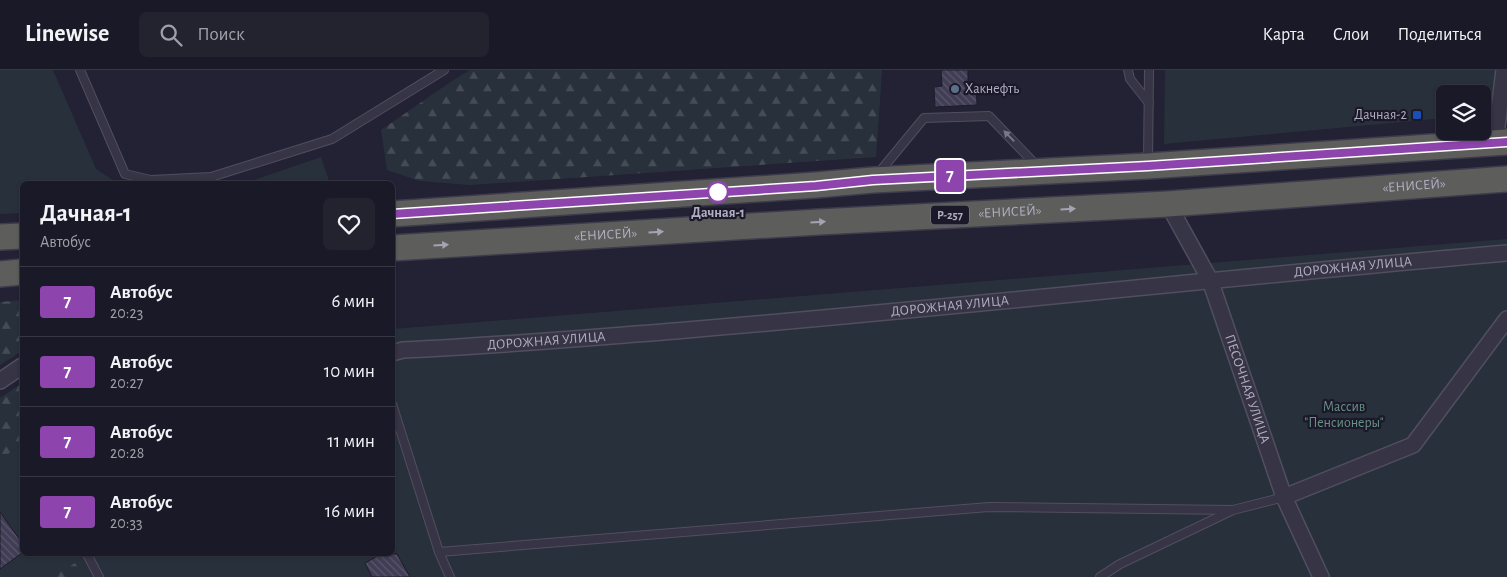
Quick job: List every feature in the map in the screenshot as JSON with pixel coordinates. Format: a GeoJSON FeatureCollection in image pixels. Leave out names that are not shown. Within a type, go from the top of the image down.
{"type":"FeatureCollection","features":[{"type":"Feature","properties":{"kind":"highway"},"geometry":{"type":"LineString","coordinates":[[395,214],[816,186],[873,180],[1148,166],[1501,143]]}},
{"type":"Feature","properties":{"kind":"highway","name":"«ЕНИСЕЙ»"},"geometry":{"type":"LineString","coordinates":[[395,248],[819,222],[1168,204],[1507,179]]}},
{"type":"Feature","properties":{"kind":"highway"},"geometry":{"type":"LineString","coordinates":[[0,237],[20,236]]}},
{"type":"Feature","properties":{"kind":"highway"},"geometry":{"type":"LineString","coordinates":[[0,274],[20,272]]}},
{"type":"Feature","properties":{"kind":"street"},"geometry":{"type":"LineString","coordinates":[[1501,143],[1504,70]]}},
{"type":"Feature","properties":{"kind":"street","name":"ПЕСОЧНАЯ УЛИЦА"},"geometry":{"type":"LineString","coordinates":[[1168,204],[1210,280],[1284,497],[1321,577]]}},
{"type":"Feature","properties":{"kind":"street","name":"ДОРОЖНАЯ УЛИЦА"},"geometry":{"type":"LineString","coordinates":[[395,352],[403,350],[482,346],[832,318],[1210,280],[1507,253]]}},
{"type":"Feature","properties":{"kind":"street"},"geometry":{"type":"LineString","coordinates":[[1284,497],[1413,445],[1507,319]]}},
{"type":"Feature","properties":{"kind":"street"},"geometry":{"type":"LineString","coordinates":[[0,381],[20,367]]}},
{"type":"Feature","properties":{"kind":"lane"},"geometry":{"type":"LineString","coordinates":[[80,70],[125,174],[151,180],[211,177],[332,139],[444,70]]}},
{"type":"Feature","properties":{"kind":"lane"},"geometry":{"type":"LineString","coordinates":[[1128,70],[1130,79],[1149,103]]}},
{"type":"Feature","properties":{"kind":"lane"},"geometry":{"type":"LineString","coordinates":[[1148,166],[1149,70]]}},
{"type":"Feature","properties":{"kind":"lane"},"geometry":{"type":"LineString","coordinates":[[873,180],[924,118],[989,116],[1042,171]]}},
{"type":"Feature","properties":{"kind":"lane"},"geometry":{"type":"LineString","coordinates":[[395,413],[439,552],[450,577]]}},
{"type":"Feature","properties":{"kind":"lane"},"geometry":{"type":"LineString","coordinates":[[1100,577],[1120,564],[1233,510],[1284,497]]}},
{"type":"Feature","properties":{"kind":"lane"},"geometry":{"type":"LineString","coordinates":[[439,552],[989,507],[1233,510]]}},
{"type":"Feature","properties":{"kind":"lane"},"geometry":{"type":"LineString","coordinates":[[88,556],[99,577]]}},
{"type":"Feature","properties":{"kind":"green space"},"geometry":{"type":"Polygon","coordinates":[[[0,70],[53,70],[96,169],[114,181],[20,181],[20,213],[0,214],[0,70]]]}},
{"type":"Feature","properties":{"kind":"green space"},"geometry":{"type":"Polygon","coordinates":[[[470,70],[882,70],[876,157],[470,185],[420,181],[387,170],[381,130],[470,70]]]}},
{"type":"Feature","properties":{"kind":"green space"},"geometry":{"type":"Polygon","coordinates":[[[1165,70],[1507,70],[1507,114],[1491,115],[1491,85],[1436,85],[1436,119],[1164,144],[1165,70]]]}},
{"type":"Feature","properties":{"kind":"green space"},"geometry":{"type":"Polygon","coordinates":[[[321,157],[329,181],[251,181],[321,157]]]}},
{"type":"Feature","properties":{"kind":"green space","name":"Массив \"Пенсионеры\""},"geometry":{"type":"Polygon","coordinates":[[[1507,239],[1507,577],[0,577],[0,459],[20,446],[20,556],[395,556],[395,329],[1507,239]]]}},
{"type":"Feature","properties":{"kind":"green space"},"geometry":{"type":"Polygon","coordinates":[[[20,300],[20,352],[0,365],[0,302],[20,300]]]}},
{"type":"Feature","properties":{"kind":"green space"},"geometry":{"type":"Polygon","coordinates":[[[20,384],[20,446],[0,459],[0,398],[20,384]]]}},
{"type":"Feature","properties":{"kind":"green space"},"geometry":{"type":"Polygon","coordinates":[[[75,563],[84,577],[52,577],[75,563]]]}},
{"type":"Feature","properties":{"kind":"building"},"geometry":{"type":"Polygon","coordinates":[[[941,70],[968,70],[968,84],[976,84],[977,105],[935,107],[934,87],[942,86],[941,70]]]}},
{"type":"Feature","properties":{"kind":"building"},"geometry":{"type":"Polygon","coordinates":[[[0,512],[20,540],[20,554],[0,569],[0,512]]]}},
{"type":"Feature","properties":{"kind":"building"},"geometry":{"type":"Polygon","coordinates":[[[397,554],[410,577],[372,577],[365,563],[377,556],[395,556],[397,554]]]}},
{"type":"Feature","properties":{"kind":"bus line","name":"7"},"geometry":{"type":"LineString","coordinates":[[395,214],[816,186],[873,180],[1148,166],[1507,142]]}},
{"type":"Feature","properties":{"kind":"place","name":"Хакнефть"},"geometry":{"type":"Point","coordinates":[955,89]}},
{"type":"Feature","properties":{"kind":"place","name":"Дачная-2"},"geometry":{"type":"Point","coordinates":[1417,115]}},
{"type":"Feature","properties":{"kind":"place","name":"Дачная-1"},"geometry":{"type":"Point","coordinates":[718,192]}}]}
